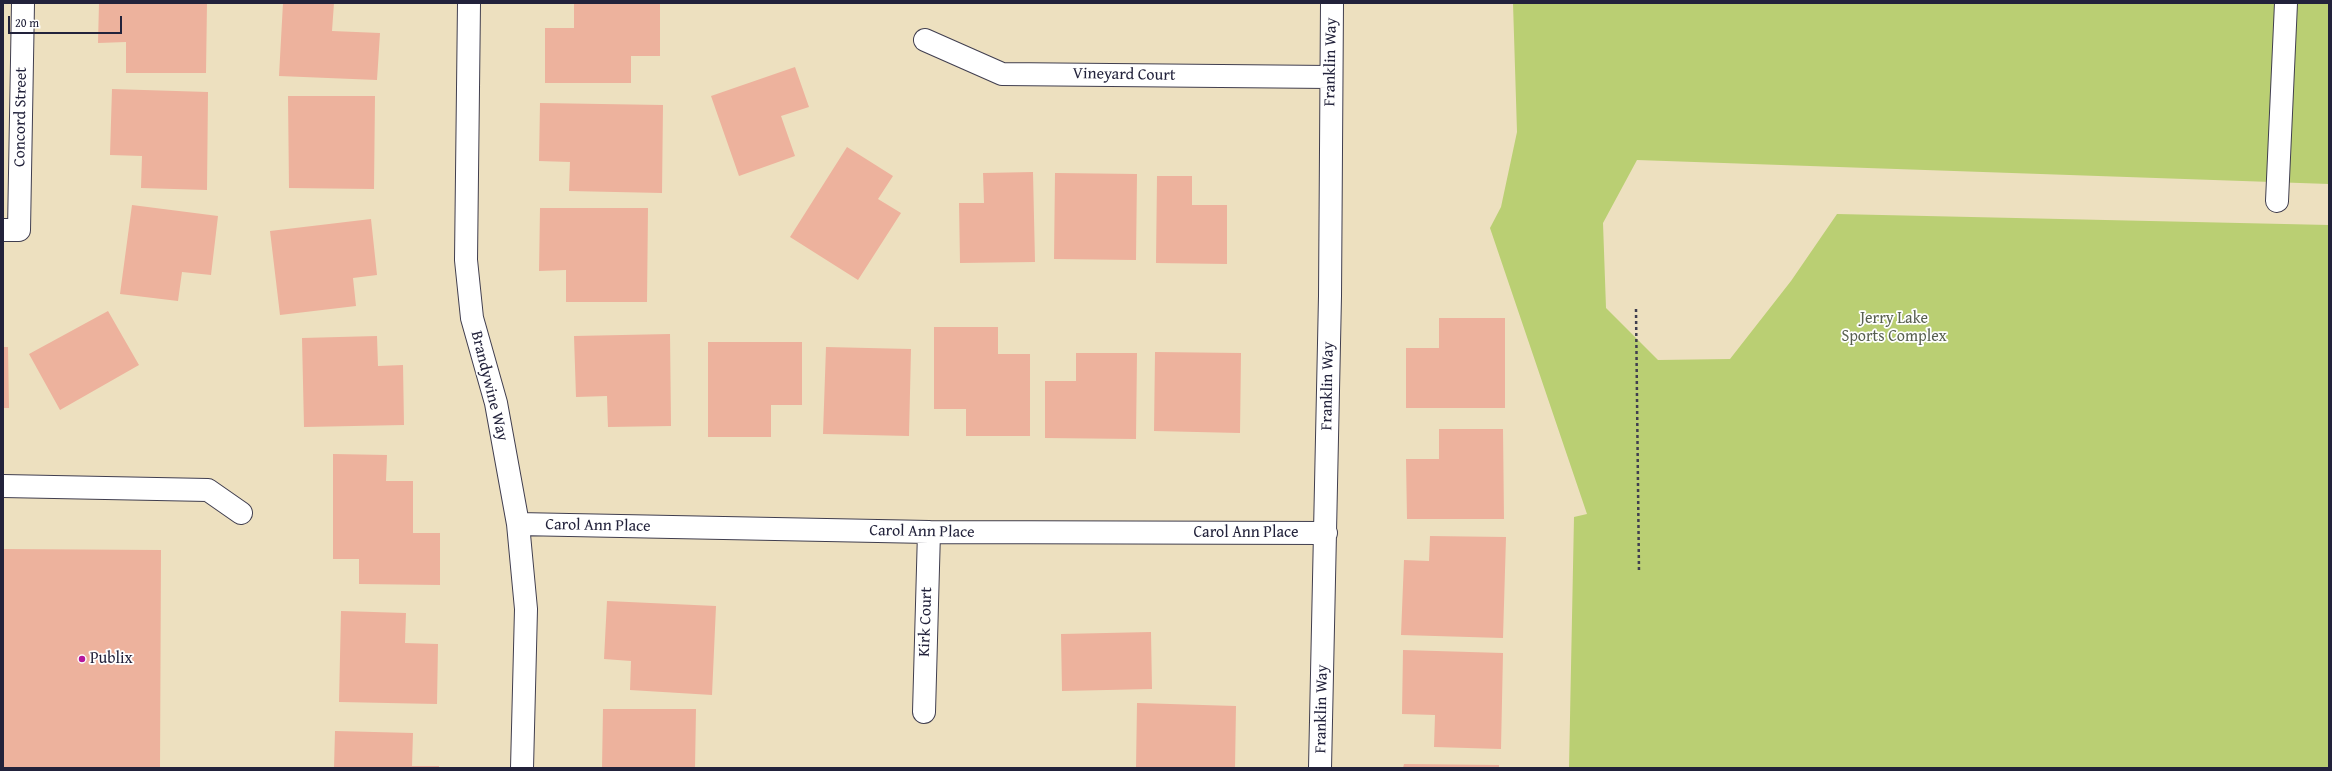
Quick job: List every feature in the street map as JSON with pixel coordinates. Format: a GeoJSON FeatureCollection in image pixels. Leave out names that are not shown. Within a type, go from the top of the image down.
{"type":"FeatureCollection","features":[{"type":"Feature","properties":{"kind":"street","name":"Concord Street"},"geometry":{"type":"LineString","coordinates":[[11,230],[23,3]]}},
{"type":"Feature","properties":{"kind":"street","name":"Brandywine Way"},"geometry":{"type":"LineString","coordinates":[[469,3],[466,260],[472,318],[496,403],[518,524],[526,609],[522,768]]}},
{"type":"Feature","properties":{"kind":"street","name":"Franklin Way"},"geometry":{"type":"LineString","coordinates":[[1320,768],[1330,296],[1330,77],[1332,3]]}},
{"type":"Feature","properties":{"kind":"street"},"geometry":{"type":"LineString","coordinates":[[2277,201],[2286,3]]}},
{"type":"Feature","properties":{"kind":"street","name":"Vineyard Court"},"geometry":{"type":"LineString","coordinates":[[925,40],[1002,74],[1330,77]]}},
{"type":"Feature","properties":{"kind":"street"},"geometry":{"type":"LineString","coordinates":[[3,486],[208,490],[241,512]]}},
{"type":"Feature","properties":{"kind":"street","name":"Carol Ann Place"},"geometry":{"type":"LineString","coordinates":[[518,524],[929,532],[1326,533]]}},
{"type":"Feature","properties":{"kind":"street","name":"Kirk Court"},"geometry":{"type":"LineString","coordinates":[[924,712],[929,532]]}},
{"type":"Feature","properties":{"kind":"path"},"geometry":{"type":"LineString","coordinates":[[1636,309],[1639,573]]}},
{"type":"Feature","properties":{"kind":"green space","name":"Jerry Lake Sports Complex"},"geometry":{"type":"Polygon","coordinates":[[[1513,3],[2329,3],[2329,184],[1637,160],[1603,223],[1606,308],[1658,360],[1730,359],[1791,281],[1837,214],[2329,225],[2329,768],[1569,768],[1574,517],[1587,514],[1490,228],[1501,207],[1517,132],[1513,3]]]}},
{"type":"Feature","properties":{"kind":"building"},"geometry":{"type":"Polygon","coordinates":[[[99,3],[207,3],[206,73],[126,73],[126,42],[98,43],[99,3]]]}},
{"type":"Feature","properties":{"kind":"building"},"geometry":{"type":"Polygon","coordinates":[[[283,3],[334,3],[332,31],[380,33],[377,80],[279,76],[283,3]]]}},
{"type":"Feature","properties":{"kind":"building"},"geometry":{"type":"Polygon","coordinates":[[[574,3],[660,3],[660,56],[631,56],[631,83],[545,83],[545,28],[574,28],[574,3]]]}},
{"type":"Feature","properties":{"kind":"building"},"geometry":{"type":"Polygon","coordinates":[[[795,67],[809,107],[781,116],[795,156],[739,176],[711,96],[795,67]]]}},
{"type":"Feature","properties":{"kind":"building"},"geometry":{"type":"Polygon","coordinates":[[[112,89],[208,92],[207,190],[141,188],[142,156],[110,155],[112,89]]]}},
{"type":"Feature","properties":{"kind":"building"},"geometry":{"type":"Polygon","coordinates":[[[288,96],[375,96],[374,189],[289,188],[288,96]]]}},
{"type":"Feature","properties":{"kind":"building"},"geometry":{"type":"Polygon","coordinates":[[[540,103],[663,105],[662,193],[569,191],[570,162],[539,161],[540,103]]]}},
{"type":"Feature","properties":{"kind":"building"},"geometry":{"type":"Polygon","coordinates":[[[847,147],[893,176],[878,199],[901,213],[858,280],[790,237],[847,147]]]}},
{"type":"Feature","properties":{"kind":"building"},"geometry":{"type":"Polygon","coordinates":[[[1033,172],[1035,262],[960,263],[959,203],[984,203],[983,173],[1033,172]]]}},
{"type":"Feature","properties":{"kind":"building"},"geometry":{"type":"Polygon","coordinates":[[[1055,173],[1137,174],[1136,260],[1054,259],[1055,173]]]}},
{"type":"Feature","properties":{"kind":"building"},"geometry":{"type":"Polygon","coordinates":[[[1157,176],[1192,176],[1192,205],[1227,205],[1227,264],[1156,263],[1157,176]]]}},
{"type":"Feature","properties":{"kind":"building"},"geometry":{"type":"Polygon","coordinates":[[[132,205],[218,216],[211,275],[182,272],[178,301],[120,294],[132,205]]]}},
{"type":"Feature","properties":{"kind":"building"},"geometry":{"type":"Polygon","coordinates":[[[540,208],[648,208],[647,302],[566,302],[566,270],[539,271],[540,208]]]}},
{"type":"Feature","properties":{"kind":"building"},"geometry":{"type":"Polygon","coordinates":[[[371,219],[377,275],[353,278],[356,306],[280,315],[270,231],[371,219]]]}},
{"type":"Feature","properties":{"kind":"building"},"geometry":{"type":"Polygon","coordinates":[[[108,311],[139,365],[60,410],[29,354],[108,311]]]}},
{"type":"Feature","properties":{"kind":"building"},"geometry":{"type":"Polygon","coordinates":[[[1439,318],[1505,318],[1505,408],[1406,408],[1406,348],[1439,348],[1439,318]]]}},
{"type":"Feature","properties":{"kind":"building"},"geometry":{"type":"Polygon","coordinates":[[[934,327],[998,327],[998,354],[1030,354],[1030,436],[966,436],[966,409],[934,409],[934,327]]]}},
{"type":"Feature","properties":{"kind":"building"},"geometry":{"type":"Polygon","coordinates":[[[670,334],[671,426],[608,427],[607,396],[576,397],[574,336],[670,334]]]}},
{"type":"Feature","properties":{"kind":"building"},"geometry":{"type":"Polygon","coordinates":[[[377,336],[378,366],[403,365],[404,425],[304,427],[302,338],[377,336]]]}},
{"type":"Feature","properties":{"kind":"building"},"geometry":{"type":"Polygon","coordinates":[[[708,342],[802,342],[802,405],[771,405],[771,437],[708,437],[708,342]]]}},
{"type":"Feature","properties":{"kind":"building"},"geometry":{"type":"Polygon","coordinates":[[[3,347],[8,347],[9,408],[3,408],[3,347]]]}},
{"type":"Feature","properties":{"kind":"building"},"geometry":{"type":"Polygon","coordinates":[[[826,347],[911,349],[909,436],[823,434],[826,347]]]}},
{"type":"Feature","properties":{"kind":"building"},"geometry":{"type":"Polygon","coordinates":[[[1155,352],[1241,353],[1240,433],[1154,431],[1155,352]]]}},
{"type":"Feature","properties":{"kind":"building"},"geometry":{"type":"Polygon","coordinates":[[[1076,353],[1137,353],[1136,439],[1045,438],[1045,381],[1076,381],[1076,353]]]}},
{"type":"Feature","properties":{"kind":"building"},"geometry":{"type":"Polygon","coordinates":[[[1439,429],[1503,429],[1504,519],[1407,519],[1406,459],[1439,459],[1439,429]]]}},
{"type":"Feature","properties":{"kind":"building"},"geometry":{"type":"Polygon","coordinates":[[[333,454],[387,455],[386,481],[413,481],[413,533],[440,533],[440,585],[359,584],[359,559],[333,559],[333,454]]]}},
{"type":"Feature","properties":{"kind":"building"},"geometry":{"type":"Polygon","coordinates":[[[1430,536],[1506,537],[1503,638],[1401,635],[1404,560],[1429,561],[1430,536]]]}},
{"type":"Feature","properties":{"kind":"building","name":"Publix"},"geometry":{"type":"Polygon","coordinates":[[[3,549],[161,550],[160,768],[3,768],[3,549]]]}},
{"type":"Feature","properties":{"kind":"building"},"geometry":{"type":"Polygon","coordinates":[[[607,601],[716,606],[712,695],[630,690],[631,661],[604,659],[607,601]]]}},
{"type":"Feature","properties":{"kind":"building"},"geometry":{"type":"Polygon","coordinates":[[[341,611],[406,613],[405,643],[438,644],[437,704],[339,702],[341,611]]]}},
{"type":"Feature","properties":{"kind":"building"},"geometry":{"type":"Polygon","coordinates":[[[1151,632],[1152,689],[1062,691],[1061,634],[1151,632]]]}},
{"type":"Feature","properties":{"kind":"building"},"geometry":{"type":"Polygon","coordinates":[[[1403,650],[1503,653],[1501,749],[1434,747],[1435,715],[1402,714],[1403,650]]]}},
{"type":"Feature","properties":{"kind":"building"},"geometry":{"type":"Polygon","coordinates":[[[1137,703],[1236,706],[1235,768],[1136,768],[1137,703]]]}},
{"type":"Feature","properties":{"kind":"building"},"geometry":{"type":"Polygon","coordinates":[[[603,709],[696,709],[695,768],[602,768],[603,709]]]}},
{"type":"Feature","properties":{"kind":"building"},"geometry":{"type":"Polygon","coordinates":[[[335,731],[413,733],[412,766],[439,766],[439,768],[334,768],[335,731]]]}},
{"type":"Feature","properties":{"kind":"building"},"geometry":{"type":"Polygon","coordinates":[[[1404,764],[1499,765],[1499,768],[1403,768],[1404,764]]]}},
{"type":"Feature","properties":{"kind":"place","name":"Publix"},"geometry":{"type":"Point","coordinates":[82,659]}}]}
